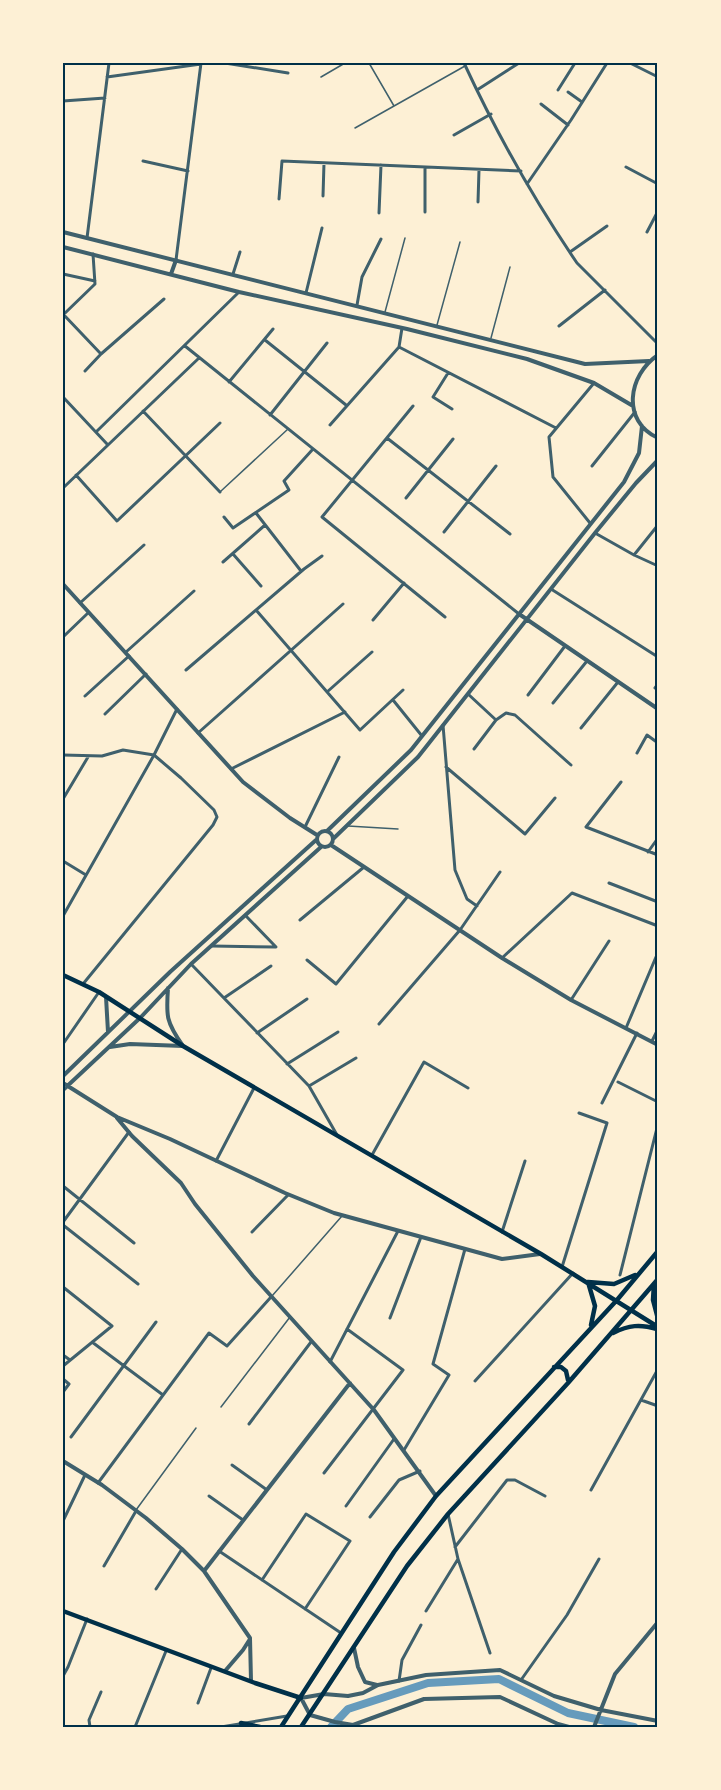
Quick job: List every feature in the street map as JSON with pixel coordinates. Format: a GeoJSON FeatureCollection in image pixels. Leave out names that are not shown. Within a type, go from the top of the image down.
{"type":"FeatureCollection","features":[{"type":"Feature","properties":{"kind":"main road"},"geometry":{"type":"LineString","coordinates":[[63,975],[99,992],[183,1046],[541,1254],[658,1328]]}},
{"type":"Feature","properties":{"kind":"main road"},"geometry":{"type":"LineString","coordinates":[[281,1727],[394,1552],[436,1496],[658,1251]]}},
{"type":"Feature","properties":{"kind":"main road"},"geometry":{"type":"LineString","coordinates":[[588,1282],[614,1284],[625,1281],[640,1272]]}},
{"type":"Feature","properties":{"kind":"main road"},"geometry":{"type":"LineString","coordinates":[[301,1727],[406,1566],[448,1514],[568,1383],[656,1281]]}},
{"type":"Feature","properties":{"kind":"main road"},"geometry":{"type":"LineString","coordinates":[[656,1281],[653,1300],[658,1319]]}},
{"type":"Feature","properties":{"kind":"main road"},"geometry":{"type":"LineString","coordinates":[[588,1282],[595,1306],[590,1328]]}},
{"type":"Feature","properties":{"kind":"main road"},"geometry":{"type":"LineString","coordinates":[[611,1334],[634,1325],[658,1328]]}},
{"type":"Feature","properties":{"kind":"main road"},"geometry":{"type":"LineString","coordinates":[[554,1367],[561,1367],[566,1371],[569,1377],[568,1383]]}},
{"type":"Feature","properties":{"kind":"main road"},"geometry":{"type":"LineString","coordinates":[[63,1611],[301,1698]]}},
{"type":"Feature","properties":{"kind":"main road"},"geometry":{"type":"LineString","coordinates":[[241,1723],[260,1727]]}},
{"type":"Feature","properties":{"kind":"street"},"geometry":{"type":"LineString","coordinates":[[87,238],[109,63]]}},
{"type":"Feature","properties":{"kind":"street"},"geometry":{"type":"LineString","coordinates":[[225,63],[288,73]]}},
{"type":"Feature","properties":{"kind":"street"},"geometry":{"type":"LineString","coordinates":[[477,90],[519,63]]}},
{"type":"Feature","properties":{"kind":"street"},"geometry":{"type":"LineString","coordinates":[[558,90],[575,63]]}},
{"type":"Feature","properties":{"kind":"street"},"geometry":{"type":"LineString","coordinates":[[527,184],[607,63]]}},
{"type":"Feature","properties":{"kind":"street"},"geometry":{"type":"LineString","coordinates":[[630,63],[658,77]]}},
{"type":"Feature","properties":{"kind":"street"},"geometry":{"type":"LineString","coordinates":[[107,77],[201,64],[176,260],[171,274]]}},
{"type":"Feature","properties":{"kind":"street"},"geometry":{"type":"LineString","coordinates":[[465,64],[543,214],[577,262],[658,344]]}},
{"type":"Feature","properties":{"kind":"street"},"geometry":{"type":"LineString","coordinates":[[568,93],[582,102]]}},
{"type":"Feature","properties":{"kind":"street"},"geometry":{"type":"LineString","coordinates":[[63,101],[105,98]]}},
{"type":"Feature","properties":{"kind":"street"},"geometry":{"type":"LineString","coordinates":[[541,104],[568,125]]}},
{"type":"Feature","properties":{"kind":"street"},"geometry":{"type":"LineString","coordinates":[[454,135],[490,114]]}},
{"type":"Feature","properties":{"kind":"street"},"geometry":{"type":"LineString","coordinates":[[144,161],[188,171]]}},
{"type":"Feature","properties":{"kind":"street"},"geometry":{"type":"LineString","coordinates":[[279,199],[282,161],[521,171]]}},
{"type":"Feature","properties":{"kind":"street"},"geometry":{"type":"LineString","coordinates":[[322,196],[324,163]]}},
{"type":"Feature","properties":{"kind":"street"},"geometry":{"type":"LineString","coordinates":[[379,213],[381,165]]}},
{"type":"Feature","properties":{"kind":"street"},"geometry":{"type":"LineString","coordinates":[[424,212],[425,167]]}},
{"type":"Feature","properties":{"kind":"street"},"geometry":{"type":"LineString","coordinates":[[626,167],[658,184]]}},
{"type":"Feature","properties":{"kind":"street"},"geometry":{"type":"LineString","coordinates":[[478,202],[479,170]]}},
{"type":"Feature","properties":{"kind":"street"},"geometry":{"type":"LineString","coordinates":[[647,232],[658,211]]}},
{"type":"Feature","properties":{"kind":"street"},"geometry":{"type":"LineString","coordinates":[[570,252],[607,226]]}},
{"type":"Feature","properties":{"kind":"street"},"geometry":{"type":"LineString","coordinates":[[306,292],[322,228]]}},
{"type":"Feature","properties":{"kind":"street"},"geometry":{"type":"LineString","coordinates":[[63,232],[585,364],[649,361]]}},
{"type":"Feature","properties":{"kind":"street"},"geometry":{"type":"LineString","coordinates":[[357,305],[362,277],[381,239]]}},
{"type":"Feature","properties":{"kind":"street"},"geometry":{"type":"LineString","coordinates":[[63,247],[239,292],[402,328],[527,359],[594,383],[633,406]]}},
{"type":"Feature","properties":{"kind":"street"},"geometry":{"type":"LineString","coordinates":[[232,274],[240,252]]}},
{"type":"Feature","properties":{"kind":"street"},"geometry":{"type":"LineString","coordinates":[[93,254],[95,284],[63,314],[101,354]]}},
{"type":"Feature","properties":{"kind":"street"},"geometry":{"type":"LineString","coordinates":[[63,274],[95,281]]}},
{"type":"Feature","properties":{"kind":"street"},"geometry":{"type":"LineString","coordinates":[[559,326],[605,290]]}},
{"type":"Feature","properties":{"kind":"street"},"geometry":{"type":"LineString","coordinates":[[96,432],[239,292]]}},
{"type":"Feature","properties":{"kind":"street"},"geometry":{"type":"LineString","coordinates":[[85,371],[164,298]]}},
{"type":"Feature","properties":{"kind":"street"},"geometry":{"type":"LineString","coordinates":[[330,424],[399,347],[402,328]]}},
{"type":"Feature","properties":{"kind":"street"},"geometry":{"type":"LineString","coordinates":[[229,382],[273,329]]}},
{"type":"Feature","properties":{"kind":"street"},"geometry":{"type":"LineString","coordinates":[[265,340],[346,405]]}},
{"type":"Feature","properties":{"kind":"street"},"geometry":{"type":"LineString","coordinates":[[270,415],[327,343]]}},
{"type":"Feature","properties":{"kind":"street"},"geometry":{"type":"LineString","coordinates":[[185,346],[519,614],[658,710]]}},
{"type":"Feature","properties":{"kind":"street"},"geometry":{"type":"LineString","coordinates":[[399,347],[556,428]]}},
{"type":"Feature","properties":{"kind":"street"},"geometry":{"type":"LineString","coordinates":[[658,355],[640,370],[632,394],[633,406],[642,426],[658,438]]}},
{"type":"Feature","properties":{"kind":"street"},"geometry":{"type":"LineString","coordinates":[[63,488],[199,358]]}},
{"type":"Feature","properties":{"kind":"street"},"geometry":{"type":"LineString","coordinates":[[448,373],[433,398],[452,409]]}},
{"type":"Feature","properties":{"kind":"street"},"geometry":{"type":"LineString","coordinates":[[590,524],[553,477],[549,437],[594,383]]}},
{"type":"Feature","properties":{"kind":"street"},"geometry":{"type":"LineString","coordinates":[[63,397],[107,444]]}},
{"type":"Feature","properties":{"kind":"street"},"geometry":{"type":"LineString","coordinates":[[412,406],[322,517],[445,617]]}},
{"type":"Feature","properties":{"kind":"street"},"geometry":{"type":"LineString","coordinates":[[143,411],[220,492]]}},
{"type":"Feature","properties":{"kind":"street"},"geometry":{"type":"LineString","coordinates":[[592,466],[635,412]]}},
{"type":"Feature","properties":{"kind":"street"},"geometry":{"type":"LineString","coordinates":[[76,475],[117,521],[220,423]]}},
{"type":"Feature","properties":{"kind":"street"},"geometry":{"type":"LineString","coordinates":[[63,1076],[170,972],[322,831],[327,831],[411,750],[624,482],[639,453],[642,426]]}},
{"type":"Feature","properties":{"kind":"street"},"geometry":{"type":"LineString","coordinates":[[387,438],[510,534]]}},
{"type":"Feature","properties":{"kind":"street"},"geometry":{"type":"LineString","coordinates":[[406,498],[453,439]]}},
{"type":"Feature","properties":{"kind":"street"},"geometry":{"type":"LineString","coordinates":[[225,517],[233,528],[289,490],[284,481],[313,449]]}},
{"type":"Feature","properties":{"kind":"street"},"geometry":{"type":"LineString","coordinates":[[63,1090],[65,1084],[140,1018],[191,964],[321,847],[326,848],[418,757],[636,483],[658,460]]}},
{"type":"Feature","properties":{"kind":"street"},"geometry":{"type":"LineString","coordinates":[[444,532],[496,466]]}},
{"type":"Feature","properties":{"kind":"street"},"geometry":{"type":"LineString","coordinates":[[256,513],[301,571]]}},
{"type":"Feature","properties":{"kind":"street"},"geometry":{"type":"LineString","coordinates":[[224,562],[266,525]]}},
{"type":"Feature","properties":{"kind":"street"},"geometry":{"type":"LineString","coordinates":[[634,555],[658,525]]}},
{"type":"Feature","properties":{"kind":"street"},"geometry":{"type":"LineString","coordinates":[[596,533],[658,566]]}},
{"type":"Feature","properties":{"kind":"street"},"geometry":{"type":"LineString","coordinates":[[80,603],[144,545]]}},
{"type":"Feature","properties":{"kind":"street"},"geometry":{"type":"LineString","coordinates":[[233,554],[261,586]]}},
{"type":"Feature","properties":{"kind":"street"},"geometry":{"type":"LineString","coordinates":[[186,670],[301,571],[322,556]]}},
{"type":"Feature","properties":{"kind":"street"},"geometry":{"type":"LineString","coordinates":[[373,620],[404,584]]}},
{"type":"Feature","properties":{"kind":"street"},"geometry":{"type":"LineString","coordinates":[[63,585],[243,782],[305,827],[317,837],[321,847]]}},
{"type":"Feature","properties":{"kind":"street"},"geometry":{"type":"LineString","coordinates":[[551,589],[658,657]]}},
{"type":"Feature","properties":{"kind":"street"},"geometry":{"type":"LineString","coordinates":[[85,696],[195,591]]}},
{"type":"Feature","properties":{"kind":"street"},"geometry":{"type":"LineString","coordinates":[[198,733],[343,604]]}},
{"type":"Feature","properties":{"kind":"street"},"geometry":{"type":"LineString","coordinates":[[256,610],[360,730],[403,690]]}},
{"type":"Feature","properties":{"kind":"street"},"geometry":{"type":"LineString","coordinates":[[63,637],[88,613]]}},
{"type":"Feature","properties":{"kind":"street"},"geometry":{"type":"LineString","coordinates":[[528,695],[565,646]]}},
{"type":"Feature","properties":{"kind":"street"},"geometry":{"type":"LineString","coordinates":[[327,692],[372,652]]}},
{"type":"Feature","properties":{"kind":"street"},"geometry":{"type":"LineString","coordinates":[[553,703],[587,661]]}},
{"type":"Feature","properties":{"kind":"street"},"geometry":{"type":"LineString","coordinates":[[105,714],[146,674]]}},
{"type":"Feature","properties":{"kind":"street"},"geometry":{"type":"LineString","coordinates":[[581,728],[618,682]]}},
{"type":"Feature","properties":{"kind":"street"},"geometry":{"type":"LineString","coordinates":[[655,688],[658,684]]}},
{"type":"Feature","properties":{"kind":"street"},"geometry":{"type":"LineString","coordinates":[[468,694],[496,720]]}},
{"type":"Feature","properties":{"kind":"street"},"geometry":{"type":"LineString","coordinates":[[393,700],[422,736]]}},
{"type":"Feature","properties":{"kind":"street"},"geometry":{"type":"LineString","coordinates":[[63,916],[154,755],[177,708]]}},
{"type":"Feature","properties":{"kind":"street"},"geometry":{"type":"LineString","coordinates":[[231,769],[345,712]]}},
{"type":"Feature","properties":{"kind":"street"},"geometry":{"type":"LineString","coordinates":[[474,749],[496,720],[506,713],[515,715],[571,765]]}},
{"type":"Feature","properties":{"kind":"street"},"geometry":{"type":"LineString","coordinates":[[443,725],[455,870],[467,899],[477,906]]}},
{"type":"Feature","properties":{"kind":"street"},"geometry":{"type":"LineString","coordinates":[[637,753],[647,735],[658,743]]}},
{"type":"Feature","properties":{"kind":"street"},"geometry":{"type":"LineString","coordinates":[[63,755],[102,756],[123,750],[154,755],[206,802],[217,817],[213,825],[83,984]]}},
{"type":"Feature","properties":{"kind":"street"},"geometry":{"type":"LineString","coordinates":[[63,799],[88,756]]}},
{"type":"Feature","properties":{"kind":"street"},"geometry":{"type":"LineString","coordinates":[[305,827],[339,757]]}},
{"type":"Feature","properties":{"kind":"street"},"geometry":{"type":"LineString","coordinates":[[446,767],[525,834],[555,798]]}},
{"type":"Feature","properties":{"kind":"street"},"geometry":{"type":"LineString","coordinates":[[621,782],[586,827],[658,855]]}},
{"type":"Feature","properties":{"kind":"street"},"geometry":{"type":"LineString","coordinates":[[327,831],[332,834],[332,842]]}},
{"type":"Feature","properties":{"kind":"street"},"geometry":{"type":"LineString","coordinates":[[648,852],[658,838]]}},
{"type":"Feature","properties":{"kind":"street"},"geometry":{"type":"LineString","coordinates":[[332,842],[364,867],[502,958],[571,1000],[658,1045]]}},
{"type":"Feature","properties":{"kind":"street"},"geometry":{"type":"LineString","coordinates":[[63,861],[86,875]]}},
{"type":"Feature","properties":{"kind":"street"},"geometry":{"type":"LineString","coordinates":[[300,920],[364,867]]}},
{"type":"Feature","properties":{"kind":"street"},"geometry":{"type":"LineString","coordinates":[[379,1024],[460,930],[500,872]]}},
{"type":"Feature","properties":{"kind":"street"},"geometry":{"type":"LineString","coordinates":[[609,883],[658,902]]}},
{"type":"Feature","properties":{"kind":"street"},"geometry":{"type":"LineString","coordinates":[[502,958],[572,893],[658,926]]}},
{"type":"Feature","properties":{"kind":"street"},"geometry":{"type":"LineString","coordinates":[[307,960],[336,984],[408,896]]}},
{"type":"Feature","properties":{"kind":"street"},"geometry":{"type":"LineString","coordinates":[[212,946],[276,947],[239,910]]}},
{"type":"Feature","properties":{"kind":"street"},"geometry":{"type":"LineString","coordinates":[[571,1000],[609,941]]}},
{"type":"Feature","properties":{"kind":"street"},"geometry":{"type":"LineString","coordinates":[[626,1028],[656,957]]}},
{"type":"Feature","properties":{"kind":"street"},"geometry":{"type":"LineString","coordinates":[[191,964],[309,1086],[338,1135]]}},
{"type":"Feature","properties":{"kind":"street"},"geometry":{"type":"LineString","coordinates":[[224,998],[271,966]]}},
{"type":"Feature","properties":{"kind":"street"},"geometry":{"type":"LineString","coordinates":[[168,987],[166,1009],[169,1026],[183,1046]]}},
{"type":"Feature","properties":{"kind":"street"},"geometry":{"type":"LineString","coordinates":[[63,1044],[99,992]]}},
{"type":"Feature","properties":{"kind":"street"},"geometry":{"type":"LineString","coordinates":[[106,997],[108,1033]]}},
{"type":"Feature","properties":{"kind":"street"},"geometry":{"type":"LineString","coordinates":[[257,1034],[308,999]]}},
{"type":"Feature","properties":{"kind":"street"},"geometry":{"type":"LineString","coordinates":[[652,1041],[658,1029]]}},
{"type":"Feature","properties":{"kind":"street"},"geometry":{"type":"LineString","coordinates":[[287,1064],[338,1032]]}},
{"type":"Feature","properties":{"kind":"street"},"geometry":{"type":"LineString","coordinates":[[602,1103],[637,1033]]}},
{"type":"Feature","properties":{"kind":"street"},"geometry":{"type":"LineString","coordinates":[[109,1047],[129,1044],[183,1046]]}},
{"type":"Feature","properties":{"kind":"street"},"geometry":{"type":"LineString","coordinates":[[309,1086],[356,1058]]}},
{"type":"Feature","properties":{"kind":"street"},"geometry":{"type":"LineString","coordinates":[[372,1155],[424,1062],[468,1088]]}},
{"type":"Feature","properties":{"kind":"street"},"geometry":{"type":"LineString","coordinates":[[618,1082],[658,1102]]}},
{"type":"Feature","properties":{"kind":"street"},"geometry":{"type":"LineString","coordinates":[[65,1084],[117,1117],[170,1139],[288,1195],[343,1216],[502,1259],[541,1254]]}},
{"type":"Feature","properties":{"kind":"street"},"geometry":{"type":"LineString","coordinates":[[216,1161],[255,1087]]}},
{"type":"Feature","properties":{"kind":"street"},"geometry":{"type":"LineString","coordinates":[[562,1267],[607,1124],[579,1113]]}},
{"type":"Feature","properties":{"kind":"street"},"geometry":{"type":"LineString","coordinates":[[117,1117],[129,1132],[181,1183],[195,1204],[271,1297],[374,1410],[436,1496]]}},
{"type":"Feature","properties":{"kind":"street"},"geometry":{"type":"LineString","coordinates":[[620,1275],[658,1124]]}},
{"type":"Feature","properties":{"kind":"street"},"geometry":{"type":"LineString","coordinates":[[129,1132],[63,1223],[138,1284]]}},
{"type":"Feature","properties":{"kind":"street"},"geometry":{"type":"LineString","coordinates":[[502,1232],[525,1161]]}},
{"type":"Feature","properties":{"kind":"street"},"geometry":{"type":"LineString","coordinates":[[63,1186],[134,1243]]}},
{"type":"Feature","properties":{"kind":"street"},"geometry":{"type":"LineString","coordinates":[[252,1232],[288,1195]]}},
{"type":"Feature","properties":{"kind":"street"},"geometry":{"type":"LineString","coordinates":[[330,1362],[398,1231]]}},
{"type":"Feature","properties":{"kind":"street"},"geometry":{"type":"LineString","coordinates":[[390,1318],[421,1237]]}},
{"type":"Feature","properties":{"kind":"street"},"geometry":{"type":"LineString","coordinates":[[403,1450],[449,1375],[433,1364],[465,1249]]}},
{"type":"Feature","properties":{"kind":"street"},"geometry":{"type":"LineString","coordinates":[[475,1382],[573,1273]]}},
{"type":"Feature","properties":{"kind":"street"},"geometry":{"type":"LineString","coordinates":[[63,1287],[112,1326],[63,1366]]}},
{"type":"Feature","properties":{"kind":"street"},"geometry":{"type":"LineString","coordinates":[[98,1483],[209,1333],[227,1346],[271,1297]]}},
{"type":"Feature","properties":{"kind":"street"},"geometry":{"type":"LineString","coordinates":[[71,1437],[156,1322]]}},
{"type":"Feature","properties":{"kind":"street"},"geometry":{"type":"LineString","coordinates":[[324,1473],[403,1370],[347,1329]]}},
{"type":"Feature","properties":{"kind":"street"},"geometry":{"type":"LineString","coordinates":[[92,1342],[163,1395]]}},
{"type":"Feature","properties":{"kind":"street"},"geometry":{"type":"LineString","coordinates":[[249,1424],[311,1342]]}},
{"type":"Feature","properties":{"kind":"street"},"geometry":{"type":"LineString","coordinates":[[63,1355],[70,1360]]}},
{"type":"Feature","properties":{"kind":"street"},"geometry":{"type":"LineString","coordinates":[[591,1490],[658,1369]]}},
{"type":"Feature","properties":{"kind":"street"},"geometry":{"type":"LineString","coordinates":[[63,1379],[69,1384],[63,1392]]}},
{"type":"Feature","properties":{"kind":"street"},"geometry":{"type":"LineString","coordinates":[[204,1571],[350,1383]]}},
{"type":"Feature","properties":{"kind":"street"},"geometry":{"type":"LineString","coordinates":[[641,1400],[658,1406]]}},
{"type":"Feature","properties":{"kind":"street"},"geometry":{"type":"LineString","coordinates":[[346,1506],[394,1439]]}},
{"type":"Feature","properties":{"kind":"street"},"geometry":{"type":"LineString","coordinates":[[63,1461],[136,1510],[204,1571],[250,1638],[250,1681]]}},
{"type":"Feature","properties":{"kind":"street"},"geometry":{"type":"LineString","coordinates":[[232,1465],[267,1490]]}},
{"type":"Feature","properties":{"kind":"street"},"geometry":{"type":"LineString","coordinates":[[370,1517],[399,1480],[420,1471]]}},
{"type":"Feature","properties":{"kind":"street"},"geometry":{"type":"LineString","coordinates":[[63,1521],[85,1475]]}},
{"type":"Feature","properties":{"kind":"street"},"geometry":{"type":"LineString","coordinates":[[455,1547],[507,1480],[515,1480],[546,1496]]}},
{"type":"Feature","properties":{"kind":"street"},"geometry":{"type":"LineString","coordinates":[[209,1496],[243,1520]]}},
{"type":"Feature","properties":{"kind":"street"},"geometry":{"type":"LineString","coordinates":[[104,1566],[136,1510]]}},
{"type":"Feature","properties":{"kind":"street"},"geometry":{"type":"LineString","coordinates":[[262,1580],[306,1514],[350,1542],[305,1609]]}},
{"type":"Feature","properties":{"kind":"street"},"geometry":{"type":"LineString","coordinates":[[448,1514],[458,1559],[490,1653]]}},
{"type":"Feature","properties":{"kind":"street"},"geometry":{"type":"LineString","coordinates":[[156,1589],[182,1549]]}},
{"type":"Feature","properties":{"kind":"street"},"geometry":{"type":"LineString","coordinates":[[219,1551],[342,1634]]}},
{"type":"Feature","properties":{"kind":"street"},"geometry":{"type":"LineString","coordinates":[[426,1611],[458,1559]]}},
{"type":"Feature","properties":{"kind":"street"},"geometry":{"type":"LineString","coordinates":[[521,1680],[567,1615],[599,1559]]}},
{"type":"Feature","properties":{"kind":"street"},"geometry":{"type":"LineString","coordinates":[[63,1676],[87,1619]]}},
{"type":"Feature","properties":{"kind":"street"},"geometry":{"type":"LineString","coordinates":[[594,1727],[615,1674],[658,1622]]}},
{"type":"Feature","properties":{"kind":"street"},"geometry":{"type":"LineString","coordinates":[[399,1681],[402,1660],[421,1624]]}},
{"type":"Feature","properties":{"kind":"street"},"geometry":{"type":"LineString","coordinates":[[225,1671],[250,1638]]}},
{"type":"Feature","properties":{"kind":"street"},"geometry":{"type":"LineString","coordinates":[[135,1727],[166,1648]]}},
{"type":"Feature","properties":{"kind":"street"},"geometry":{"type":"LineString","coordinates":[[354,1648],[358,1667],[365,1682],[378,1685]]}},
{"type":"Feature","properties":{"kind":"street"},"geometry":{"type":"LineString","coordinates":[[198,1703],[212,1666]]}},
{"type":"Feature","properties":{"kind":"street"},"geometry":{"type":"LineString","coordinates":[[569,1727],[557,1726],[501,1697],[424,1699],[353,1725],[343,1725],[310,1715],[301,1698],[324,1694],[348,1696],[363,1693],[378,1685],[426,1675],[500,1670],[554,1696],[601,1710],[658,1721]]}},
{"type":"Feature","properties":{"kind":"street"},"geometry":{"type":"LineString","coordinates":[[90,1727],[89,1720],[101,1692]]}},
{"type":"Feature","properties":{"kind":"street"},"geometry":{"type":"LineString","coordinates":[[221,1727],[289,1716]]}},
{"type":"Feature","properties":{"kind":"lane"},"geometry":{"type":"LineString","coordinates":[[321,77],[345,63]]}},
{"type":"Feature","properties":{"kind":"lane"},"geometry":{"type":"LineString","coordinates":[[369,63],[394,106]]}},
{"type":"Feature","properties":{"kind":"lane"},"geometry":{"type":"LineString","coordinates":[[355,128],[465,64]]}},
{"type":"Feature","properties":{"kind":"lane"},"geometry":{"type":"LineString","coordinates":[[385,312],[405,238]]}},
{"type":"Feature","properties":{"kind":"lane"},"geometry":{"type":"LineString","coordinates":[[437,326],[460,243]]}},
{"type":"Feature","properties":{"kind":"lane"},"geometry":{"type":"LineString","coordinates":[[490,339],[510,267]]}},
{"type":"Feature","properties":{"kind":"lane"},"geometry":{"type":"LineString","coordinates":[[220,492],[288,429]]}},
{"type":"Feature","properties":{"kind":"lane"},"geometry":{"type":"LineString","coordinates":[[347,826],[398,829]]}},
{"type":"Feature","properties":{"kind":"lane"},"geometry":{"type":"LineString","coordinates":[[271,1297],[343,1216]]}},
{"type":"Feature","properties":{"kind":"lane"},"geometry":{"type":"LineString","coordinates":[[221,1407],[290,1317]]}},
{"type":"Feature","properties":{"kind":"lane"},"geometry":{"type":"LineString","coordinates":[[136,1510],[196,1428]]}},
{"type":"Feature","properties":{"kind":"waterway"},"geometry":{"type":"LineString","coordinates":[[331,1727],[348,1709],[428,1683],[499,1679],[568,1713],[634,1727]]}}]}
